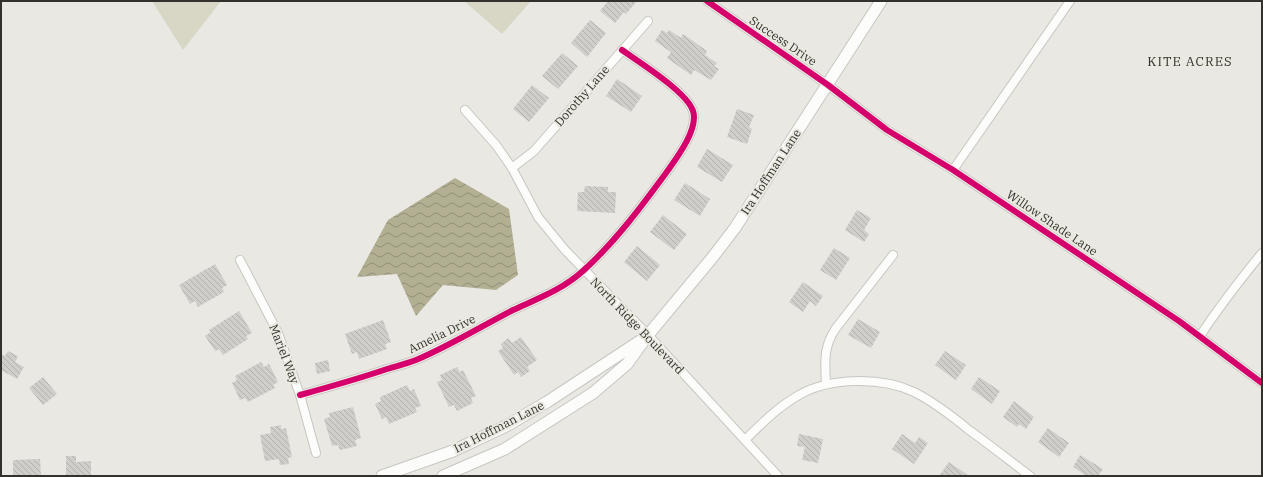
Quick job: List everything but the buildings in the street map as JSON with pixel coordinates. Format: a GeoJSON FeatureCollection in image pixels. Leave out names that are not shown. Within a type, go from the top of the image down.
{"type":"FeatureCollection","features":[{"type":"Feature","properties":{"kind":"main road","name":"Ira Hoffman Lane"},"geometry":{"type":"LineString","coordinates":[[443,476],[504,449],[594,393],[627,364],[648,335],[712,258],[734,228],[881,1]]}},
{"type":"Feature","properties":{"kind":"main road","name":"Ira Hoffman Lane"},"geometry":{"type":"LineString","coordinates":[[382,476],[454,451],[508,425],[548,402],[648,335]]}},
{"type":"Feature","properties":{"kind":"street","name":"Success Drive"},"geometry":{"type":"LineString","coordinates":[[707,1],[828,85]]}},
{"type":"Feature","properties":{"kind":"street"},"geometry":{"type":"LineString","coordinates":[[953,170],[1070,1]]}},
{"type":"Feature","properties":{"kind":"street","name":"Dorothy Lane"},"geometry":{"type":"LineString","coordinates":[[512,168],[534,151],[648,21]]}},
{"type":"Feature","properties":{"kind":"street","name":"Amelia Drive"},"geometry":{"type":"LineString","coordinates":[[300,395],[367,376],[415,360],[562,287],[584,270],[642,206],[685,144],[694,122],[693,111],[688,103],[673,87],[622,50]]}},
{"type":"Feature","properties":{"kind":"street","name":"Willow Shade Lane"},"geometry":{"type":"LineString","coordinates":[[828,85],[887,130],[953,170],[1200,336],[1262,383]]}},
{"type":"Feature","properties":{"kind":"street","name":"North Ridge Boulevard"},"geometry":{"type":"LineString","coordinates":[[464,110],[496,145],[512,168],[538,217],[565,250],[648,335],[778,476]]}},
{"type":"Feature","properties":{"kind":"street"},"geometry":{"type":"LineString","coordinates":[[1200,336],[1244,274],[1262,253]]}},
{"type":"Feature","properties":{"kind":"street"},"geometry":{"type":"LineString","coordinates":[[826,384],[825,359],[829,341],[836,328],[893,255]]}},
{"type":"Feature","properties":{"kind":"street","name":"Mariel Way"},"geometry":{"type":"LineString","coordinates":[[240,260],[278,333],[300,395],[316,453]]}},
{"type":"Feature","properties":{"kind":"street"},"geometry":{"type":"LineString","coordinates":[[745,440],[776,410],[800,394],[826,384],[853,380],[884,383],[913,392],[939,407],[1030,476]]}},
{"type":"Feature","properties":{"kind":"shaded area"},"geometry":{"type":"Polygon","coordinates":[[[152,1],[221,1],[183,50],[152,1]]]}},
{"type":"Feature","properties":{"kind":"shaded area"},"geometry":{"type":"Polygon","coordinates":[[[464,1],[531,1],[502,34],[464,1]]]}},
{"type":"Feature","properties":{"kind":"water"},"geometry":{"type":"Polygon","coordinates":[[[455,178],[509,209],[518,275],[496,290],[443,285],[416,316],[397,274],[357,277],[388,220],[455,178]]]}},
{"type":"Feature","properties":{"kind":"cycle path"},"geometry":{"type":"LineString","coordinates":[[707,1],[828,85],[887,130],[953,170],[1179,321],[1262,383]]}},
{"type":"Feature","properties":{"kind":"cycle path"},"geometry":{"type":"LineString","coordinates":[[300,395],[409,363],[428,355],[513,310],[559,288],[576,277],[606,248],[657,186],[686,144],[693,126],[694,118],[693,111],[689,103],[682,95],[662,78],[622,50]]}},
{"type":"Feature","properties":{"kind":"district","name":"KITE ACRES"},"geometry":{"type":"Point","coordinates":[1190,61]}}]}
